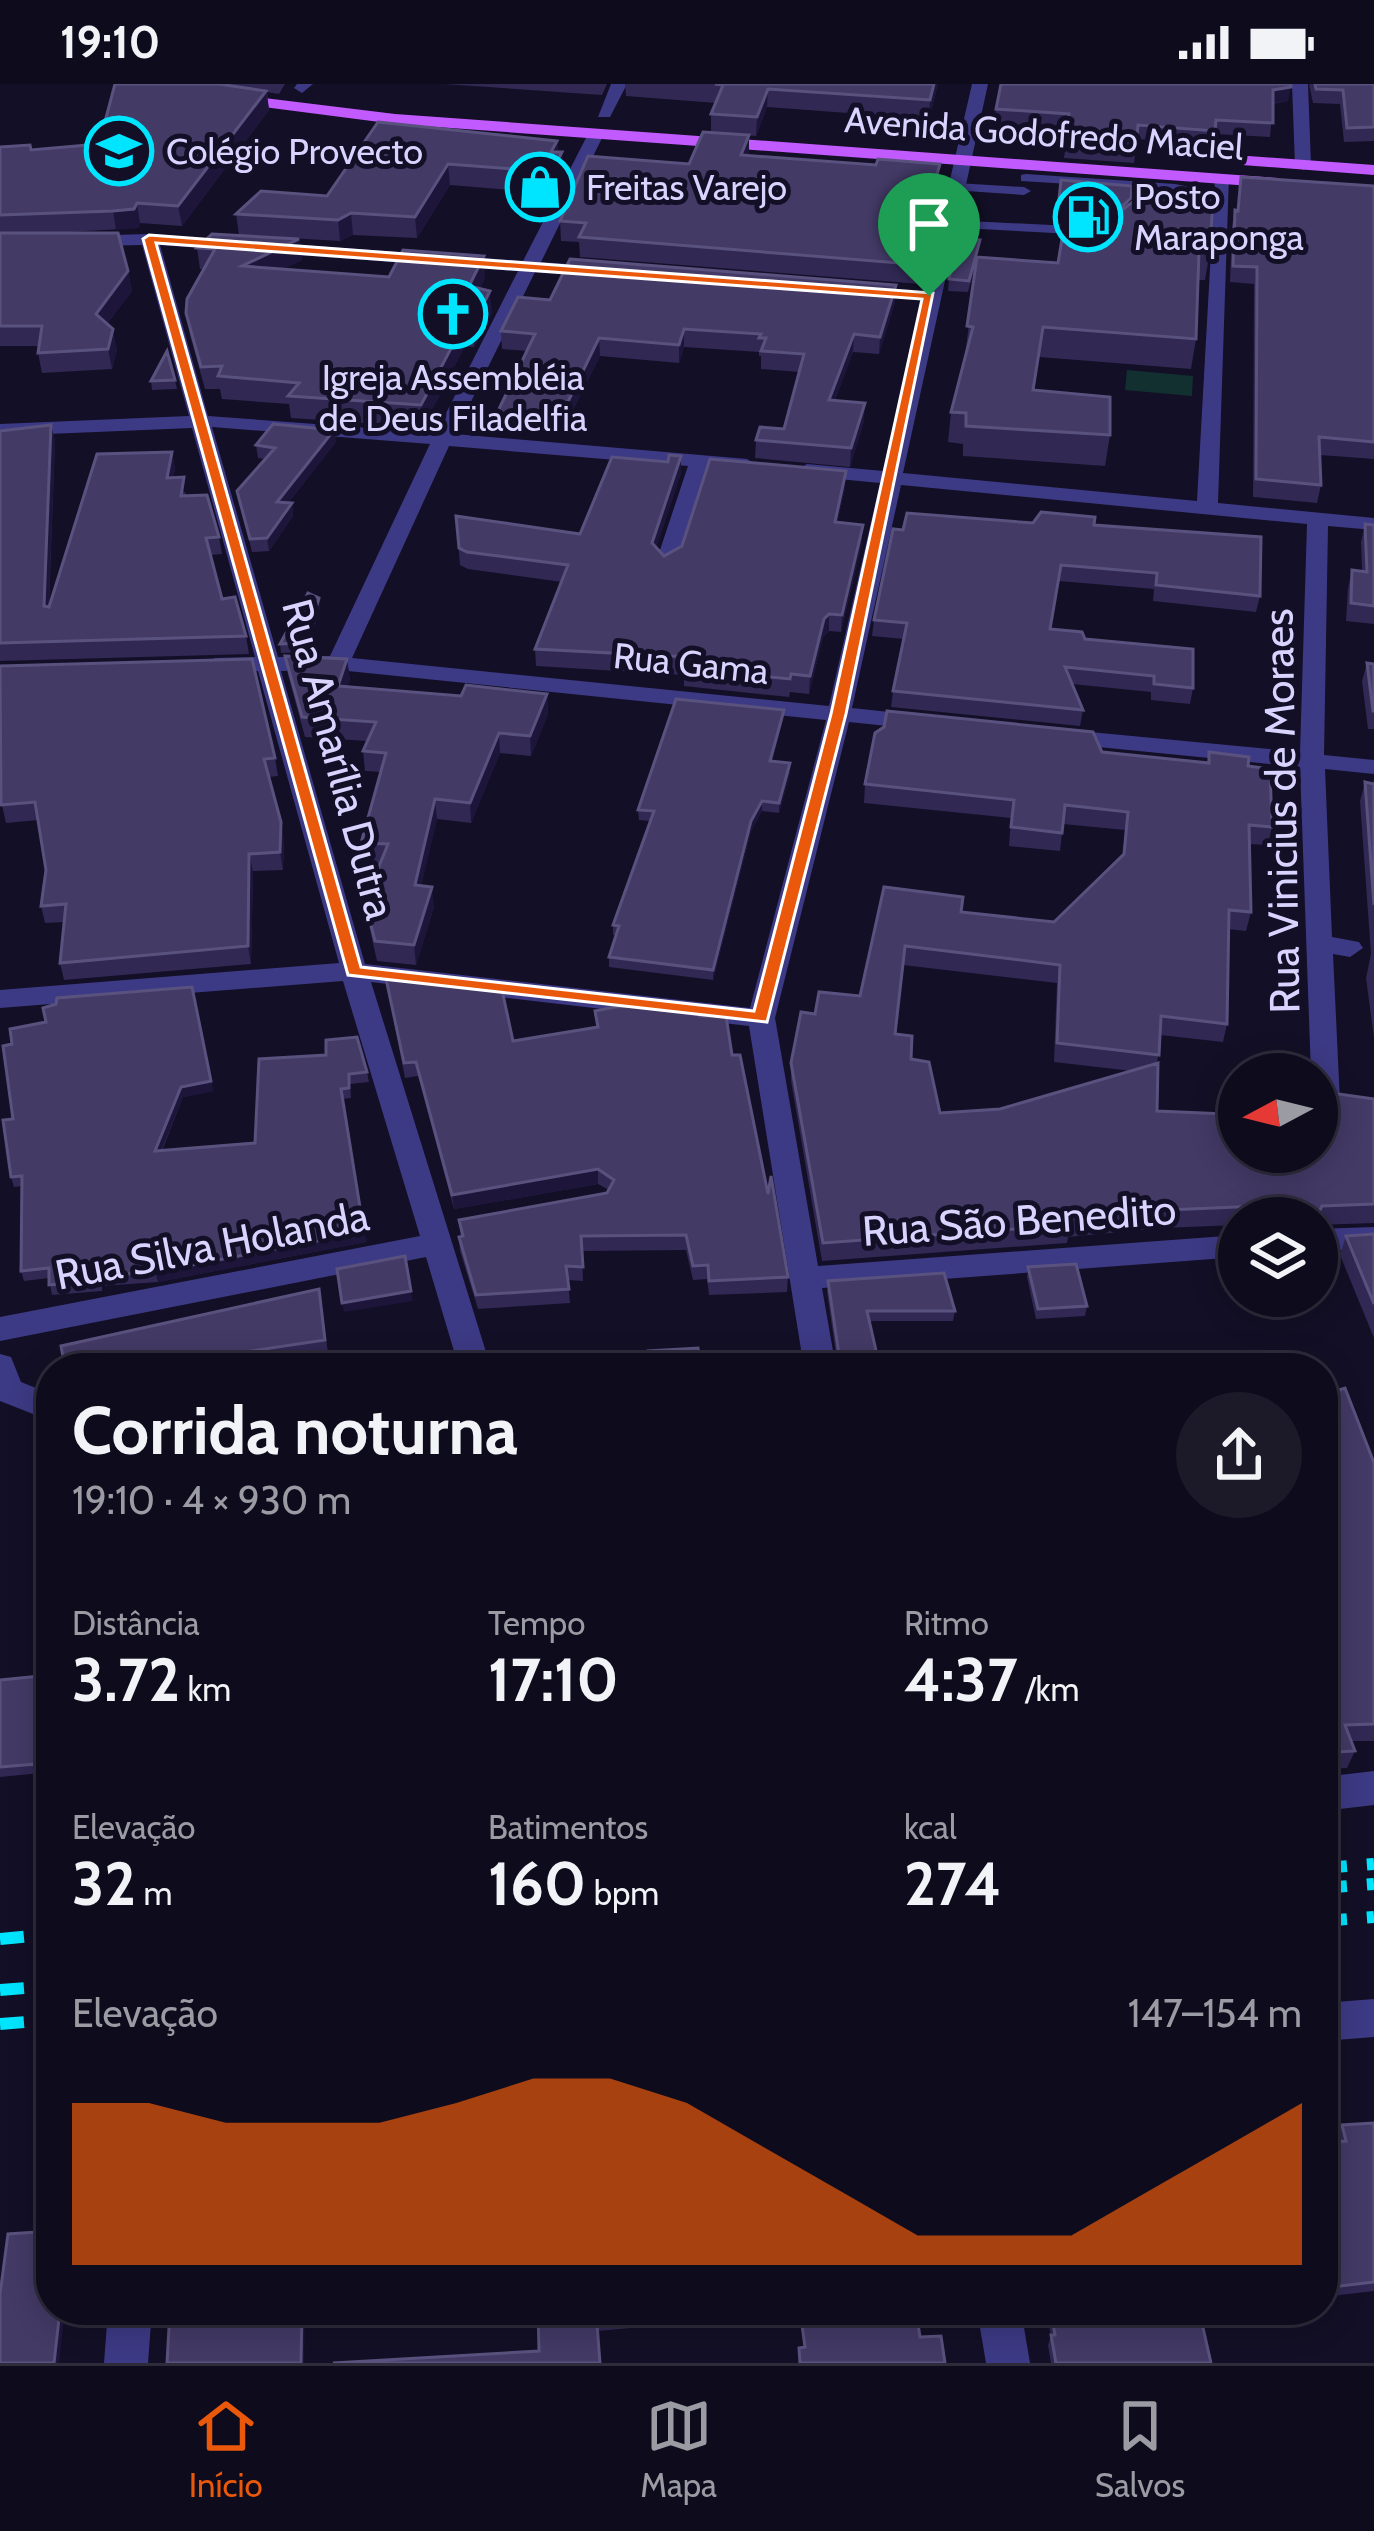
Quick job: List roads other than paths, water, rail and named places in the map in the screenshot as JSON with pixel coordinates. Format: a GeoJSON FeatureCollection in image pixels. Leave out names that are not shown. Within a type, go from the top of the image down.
{"type":"FeatureCollection","features":[{"type":"Feature","properties":{"kind":"main road","name":"Avenida Godofredo Maciel"},"geometry":{"type":"LineString","coordinates":[[217,96],[394,119],[600,124],[960,146],[996,142]]}},
{"type":"Feature","properties":{"kind":"main road","name":"Avenida Godofredo Maciel"},"geometry":{"type":"LineString","coordinates":[[580,112],[600,124],[627,116]]}},
{"type":"Feature","properties":{"kind":"main road","name":"Avenida Godofredo Maciel"},"geometry":{"type":"LineString","coordinates":[[960,146],[1026,178],[1156,180],[1217,192],[1374,190]]}},
{"type":"Feature","properties":{"kind":"main road","name":"Avenida Godofredo Maciel"},"geometry":{"type":"LineString","coordinates":[[1237,160],[1374,170]]}},
{"type":"Feature","properties":{"kind":"street"},"geometry":{"type":"LineString","coordinates":[[338,663],[442,440],[620,84]]}},
{"type":"Feature","properties":{"kind":"street"},"geometry":{"type":"LineString","coordinates":[[818,1353],[761,1018],[892,478],[921,295],[948,224],[960,146],[980,84]]}},
{"type":"Feature","properties":{"kind":"street"},"geometry":{"type":"LineString","coordinates":[[1300,84],[1303,165]]}},
{"type":"Feature","properties":{"kind":"street"},"geometry":{"type":"LineString","coordinates":[[1207,508],[1217,192]]}},
{"type":"Feature","properties":{"kind":"street"},"geometry":{"type":"LineString","coordinates":[[0,243],[149,239],[625,273]]}},
{"type":"Feature","properties":{"kind":"street","name":"Rua Amarília Dutra"},"geometry":{"type":"LineString","coordinates":[[149,239],[354,971],[442,1231],[471,1353]]}},
{"type":"Feature","properties":{"kind":"street"},"geometry":{"type":"LineString","coordinates":[[0,430],[202,421],[892,478],[1374,524]]}},
{"type":"Feature","properties":{"kind":"street"},"geometry":{"type":"LineString","coordinates":[[667,562],[700,462]]}},
{"type":"Feature","properties":{"kind":"street","name":"Rua Vinicius de Moraes"},"geometry":{"type":"LineString","coordinates":[[1318,519],[1312,761],[1325,1053]]}},
{"type":"Feature","properties":{"kind":"street","name":"Rua Gama"},"geometry":{"type":"LineString","coordinates":[[180,666],[338,663],[953,725]]}},
{"type":"Feature","properties":{"kind":"street"},"geometry":{"type":"LineString","coordinates":[[1022,732],[1374,767]]}},
{"type":"Feature","properties":{"kind":"street"},"geometry":{"type":"LineString","coordinates":[[1320,944],[1350,948]]}},
{"type":"Feature","properties":{"kind":"street"},"geometry":{"type":"LineString","coordinates":[[0,999],[354,971],[761,1018]]}},
{"type":"Feature","properties":{"kind":"street","name":"Rua Silva Holanda"},"geometry":{"type":"LineString","coordinates":[[0,1329],[442,1231]]}},
{"type":"Feature","properties":{"kind":"street"},"geometry":{"type":"LineString","coordinates":[[1338,1239],[1374,1238]]}},
{"type":"Feature","properties":{"kind":"street","name":"Rua São Benedito"},"geometry":{"type":"LineString","coordinates":[[806,1278],[1218,1248]]}},
{"type":"Feature","properties":{"kind":"street"},"geometry":{"type":"LineString","coordinates":[[2,1383],[36,1400]]}},
{"type":"Feature","properties":{"kind":"street"},"geometry":{"type":"LineString","coordinates":[[1338,1792],[1374,1788]]}},
{"type":"Feature","properties":{"kind":"street"},"geometry":{"type":"LineString","coordinates":[[1338,2021],[1374,2018]]}},
{"type":"Feature","properties":{"kind":"street"},"geometry":{"type":"LineString","coordinates":[[126,2363],[129,2325]]}},
{"type":"Feature","properties":{"kind":"street"},"geometry":{"type":"LineString","coordinates":[[1002,2325],[1008,2363]]}},
{"type":"Feature","properties":{"kind":"lane"},"geometry":{"type":"LineString","coordinates":[[956,188],[1026,178],[1019,228]]}},
{"type":"Feature","properties":{"kind":"lane"},"geometry":{"type":"LineString","coordinates":[[1156,180],[1149,203],[1197,207],[1217,192]]}},
{"type":"Feature","properties":{"kind":"lane"},"geometry":{"type":"LineString","coordinates":[[948,224],[1109,231]]}},
{"type":"Feature","properties":{"kind":"railway"},"geometry":{"type":"LineString","coordinates":[[1338,1867],[1374,1864]]}},
{"type":"Feature","properties":{"kind":"railway"},"geometry":{"type":"LineString","coordinates":[[1338,1887],[1374,1884]]}},
{"type":"Feature","properties":{"kind":"railway"},"geometry":{"type":"LineString","coordinates":[[1338,1920],[1374,1917]]}},
{"type":"Feature","properties":{"kind":"railway"},"geometry":{"type":"LineString","coordinates":[[0,1939],[36,1935]]}},
{"type":"Feature","properties":{"kind":"railway"},"geometry":{"type":"LineString","coordinates":[[0,1990],[36,1987]]}},
{"type":"Feature","properties":{"kind":"railway"},"geometry":{"type":"LineString","coordinates":[[0,2024],[36,2021]]}},
{"type":"Feature","properties":{"kind":"place","name":"Colégio Provecto"},"geometry":{"type":"Point","coordinates":[119,151]}},
{"type":"Feature","properties":{"kind":"place","name":"Freitas Varejo"},"geometry":{"type":"Point","coordinates":[540,187]}},
{"type":"Feature","properties":{"kind":"place","name":"Posto Maraponga"},"geometry":{"type":"Point","coordinates":[1088,217]}},
{"type":"Feature","properties":{"kind":"place","name":"Igreja Assembléia de Deus Filadelfia"},"geometry":{"type":"Point","coordinates":[453,314]}}]}
